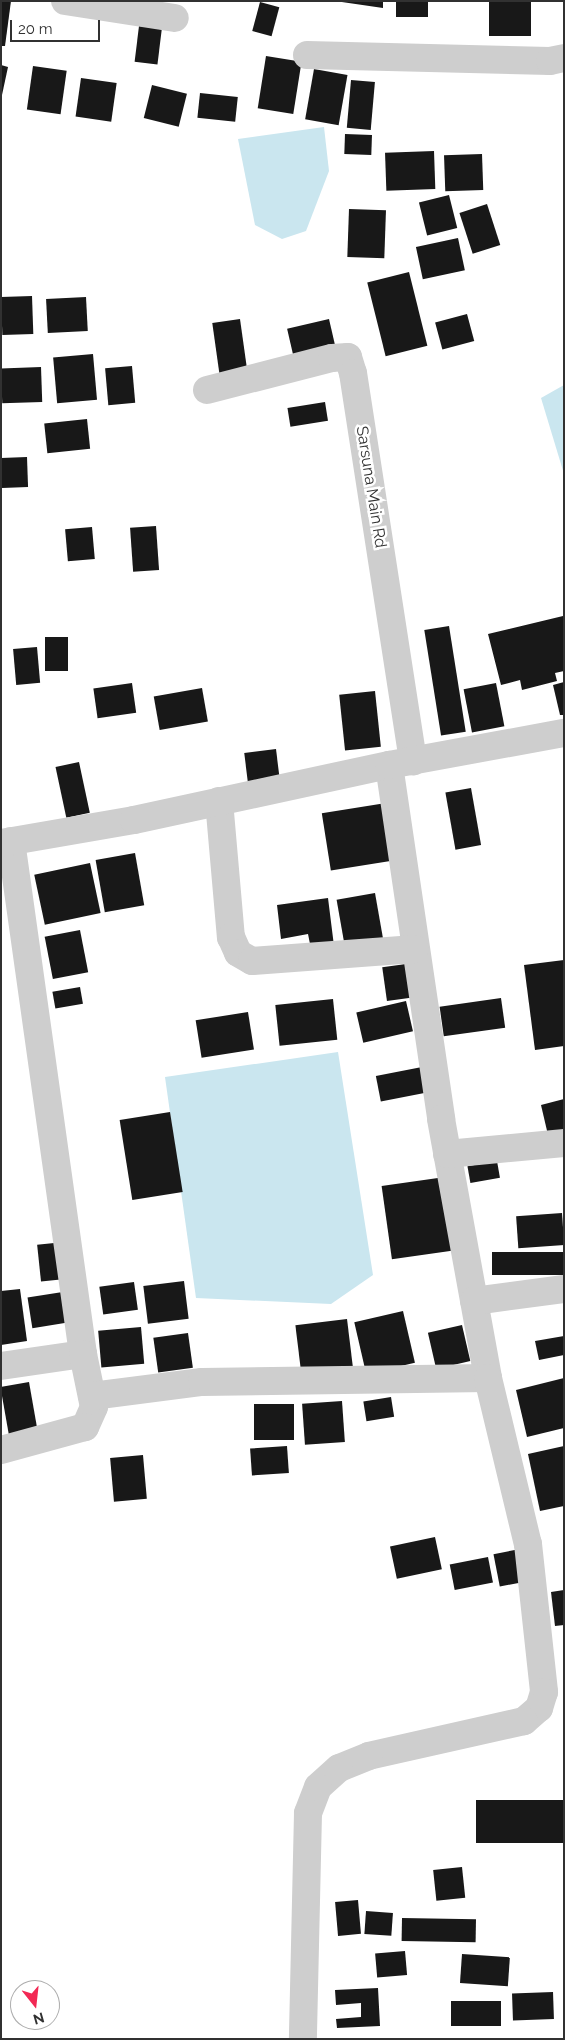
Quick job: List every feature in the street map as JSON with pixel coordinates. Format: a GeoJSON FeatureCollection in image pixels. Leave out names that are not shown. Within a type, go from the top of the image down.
{"type":"FeatureCollection","features":[{"type":"Feature","properties":{"kind":"street"},"geometry":{"type":"LineString","coordinates":[[65,1],[174,18]]}},
{"type":"Feature","properties":{"kind":"street"},"geometry":{"type":"LineString","coordinates":[[307,55],[550,60],[564,58]]}},
{"type":"Feature","properties":{"kind":"street","name":"Sarsuna Main Rd"},"geometry":{"type":"LineString","coordinates":[[207,390],[332,358],[348,358],[356,388],[401,763]]}},
{"type":"Feature","properties":{"kind":"street"},"geometry":{"type":"LineString","coordinates":[[1,1450],[85,1427],[94,1407],[83,1354],[6,842],[219,801],[401,763],[564,733]]}},
{"type":"Feature","properties":{"kind":"street"},"geometry":{"type":"LineString","coordinates":[[303,2039],[308,1813],[318,1787],[339,1768],[369,1756],[524,1721],[538,1708],[544,1692],[528,1544],[488,1378],[447,1154],[415,949],[401,763]]}},
{"type":"Feature","properties":{"kind":"street"},"geometry":{"type":"LineString","coordinates":[[219,801],[231,937],[238,953],[252,961],[415,949]]}},
{"type":"Feature","properties":{"kind":"street"},"geometry":{"type":"LineString","coordinates":[[447,1154],[564,1143]]}},
{"type":"Feature","properties":{"kind":"street"},"geometry":{"type":"LineString","coordinates":[[474,1301],[564,1289]]}},
{"type":"Feature","properties":{"kind":"street"},"geometry":{"type":"LineString","coordinates":[[1,1366],[83,1354]]}},
{"type":"Feature","properties":{"kind":"street"},"geometry":{"type":"LineString","coordinates":[[92,1396],[202,1382],[488,1378]]}},
{"type":"Feature","properties":{"kind":"water"},"geometry":{"type":"Polygon","coordinates":[[[324,127],[329,171],[306,231],[282,239],[255,225],[238,139],[324,127]]]}},
{"type":"Feature","properties":{"kind":"water"},"geometry":{"type":"Polygon","coordinates":[[[564,385],[564,474],[541,398],[564,385]]]}},
{"type":"Feature","properties":{"kind":"water"},"geometry":{"type":"Polygon","coordinates":[[[338,1052],[373,1275],[331,1304],[196,1298],[165,1077],[338,1052]]]}},
{"type":"Feature","properties":{"kind":"building"},"geometry":{"type":"Polygon","coordinates":[[[1,1],[11,1],[5,46],[1,46],[1,1]]]}},
{"type":"Feature","properties":{"kind":"building"},"geometry":{"type":"Polygon","coordinates":[[[335,1],[383,1],[383,8],[335,1]]]}},
{"type":"Feature","properties":{"kind":"building"},"geometry":{"type":"Polygon","coordinates":[[[396,1],[428,1],[428,17],[396,17],[396,1]]]}},
{"type":"Feature","properties":{"kind":"building"},"geometry":{"type":"Polygon","coordinates":[[[260,2],[279,7],[272,36],[252,31],[260,2]]]}},
{"type":"Feature","properties":{"kind":"building"},"geometry":{"type":"Polygon","coordinates":[[[489,2],[531,2],[531,36],[489,36],[489,2]]]}},
{"type":"Feature","properties":{"kind":"building"},"geometry":{"type":"Polygon","coordinates":[[[139,26],[162,29],[157,65],[135,62],[139,26]]]}},
{"type":"Feature","properties":{"kind":"building"},"geometry":{"type":"Polygon","coordinates":[[[266,56],[302,62],[293,114],[258,108],[266,56]]]}},
{"type":"Feature","properties":{"kind":"building"},"geometry":{"type":"Polygon","coordinates":[[[1,65],[8,67],[2,95],[1,95],[1,65]]]}},
{"type":"Feature","properties":{"kind":"building"},"geometry":{"type":"Polygon","coordinates":[[[33,66],[67,71],[61,114],[27,110],[33,66]]]}},
{"type":"Feature","properties":{"kind":"building"},"geometry":{"type":"Polygon","coordinates":[[[314,69],[347,75],[339,125],[305,119],[314,69]]]}},
{"type":"Feature","properties":{"kind":"building"},"geometry":{"type":"Polygon","coordinates":[[[81,78],[117,83],[111,122],[76,117],[81,78]]]}},
{"type":"Feature","properties":{"kind":"building"},"geometry":{"type":"Polygon","coordinates":[[[351,80],[375,82],[371,130],[347,128],[351,80]]]}},
{"type":"Feature","properties":{"kind":"building"},"geometry":{"type":"Polygon","coordinates":[[[152,85],[187,94],[179,127],[144,118],[152,85]]]}},
{"type":"Feature","properties":{"kind":"building"},"geometry":{"type":"Polygon","coordinates":[[[200,93],[238,97],[235,122],[197,118],[200,93]]]}},
{"type":"Feature","properties":{"kind":"building"},"geometry":{"type":"Polygon","coordinates":[[[345,134],[372,135],[371,155],[344,154],[345,134]]]}},
{"type":"Feature","properties":{"kind":"building"},"geometry":{"type":"Polygon","coordinates":[[[434,151],[435,189],[386,191],[385,153],[434,151]]]}},
{"type":"Feature","properties":{"kind":"building"},"geometry":{"type":"Polygon","coordinates":[[[482,154],[483,190],[445,191],[444,155],[482,154]]]}},
{"type":"Feature","properties":{"kind":"building"},"geometry":{"type":"Polygon","coordinates":[[[449,195],[457,228],[427,235],[419,202],[449,195]]]}},
{"type":"Feature","properties":{"kind":"building"},"geometry":{"type":"Polygon","coordinates":[[[487,204],[500,245],[473,254],[459,213],[487,204]]]}},
{"type":"Feature","properties":{"kind":"building"},"geometry":{"type":"Polygon","coordinates":[[[349,209],[386,210],[384,258],[347,257],[349,209]]]}},
{"type":"Feature","properties":{"kind":"building"},"geometry":{"type":"Polygon","coordinates":[[[458,238],[465,270],[423,279],[416,247],[458,238]]]}},
{"type":"Feature","properties":{"kind":"building"},"geometry":{"type":"Polygon","coordinates":[[[409,272],[427,346],[386,356],[367,282],[409,272]]]}},
{"type":"Feature","properties":{"kind":"building"},"geometry":{"type":"Polygon","coordinates":[[[32,296],[33,334],[2,335],[1,297],[32,296]]]}},
{"type":"Feature","properties":{"kind":"building"},"geometry":{"type":"Polygon","coordinates":[[[86,297],[88,331],[48,333],[46,299],[86,297]]]}},
{"type":"Feature","properties":{"kind":"building"},"geometry":{"type":"Polygon","coordinates":[[[467,314],[474,341],[442,350],[435,323],[467,314]]]}},
{"type":"Feature","properties":{"kind":"building"},"geometry":{"type":"Polygon","coordinates":[[[240,319],[248,374],[220,378],[212,323],[240,319]]]}},
{"type":"Feature","properties":{"kind":"building"},"geometry":{"type":"Polygon","coordinates":[[[329,319],[336,349],[294,359],[287,329],[329,319]]]}},
{"type":"Feature","properties":{"kind":"building"},"geometry":{"type":"Polygon","coordinates":[[[93,354],[97,400],[57,403],[53,357],[93,354]]]}},
{"type":"Feature","properties":{"kind":"building"},"geometry":{"type":"Polygon","coordinates":[[[132,366],[135,403],[108,405],[105,368],[132,366]]]}},
{"type":"Feature","properties":{"kind":"building"},"geometry":{"type":"Polygon","coordinates":[[[41,367],[42,402],[2,403],[1,368],[41,367]]]}},
{"type":"Feature","properties":{"kind":"building"},"geometry":{"type":"Polygon","coordinates":[[[325,402],[328,421],[290,427],[287,408],[325,402]]]}},
{"type":"Feature","properties":{"kind":"building"},"geometry":{"type":"Polygon","coordinates":[[[87,419],[90,449],[47,453],[44,423],[87,419]]]}},
{"type":"Feature","properties":{"kind":"building"},"geometry":{"type":"Polygon","coordinates":[[[27,457],[28,487],[2,488],[1,458],[27,457]]]}},
{"type":"Feature","properties":{"kind":"building"},"geometry":{"type":"Polygon","coordinates":[[[156,526],[159,570],[133,572],[130,528],[156,526]]]}},
{"type":"Feature","properties":{"kind":"building"},"geometry":{"type":"Polygon","coordinates":[[[92,527],[95,559],[68,561],[65,529],[92,527]]]}},
{"type":"Feature","properties":{"kind":"building"},"geometry":{"type":"Polygon","coordinates":[[[563,616],[564,671],[555,673],[557,681],[522,690],[520,680],[501,685],[488,634],[563,616]]]}},
{"type":"Feature","properties":{"kind":"building"},"geometry":{"type":"Polygon","coordinates":[[[449,626],[466,732],[441,736],[424,630],[449,626]]]}},
{"type":"Feature","properties":{"kind":"building"},"geometry":{"type":"Polygon","coordinates":[[[45,637],[68,637],[68,671],[45,671],[45,637]]]}},
{"type":"Feature","properties":{"kind":"building"},"geometry":{"type":"Polygon","coordinates":[[[37,647],[40,683],[16,685],[13,649],[37,647]]]}},
{"type":"Feature","properties":{"kind":"building"},"geometry":{"type":"Polygon","coordinates":[[[564,682],[564,715],[560,715],[553,685],[564,682]]]}},
{"type":"Feature","properties":{"kind":"building"},"geometry":{"type":"Polygon","coordinates":[[[132,683],[136,713],[98,718],[93,688],[132,683]]]}},
{"type":"Feature","properties":{"kind":"building"},"geometry":{"type":"Polygon","coordinates":[[[496,683],[504,726],[472,732],[464,689],[496,683]]]}},
{"type":"Feature","properties":{"kind":"building"},"geometry":{"type":"Polygon","coordinates":[[[202,688],[208,721],[160,730],[154,697],[202,688]]]}},
{"type":"Feature","properties":{"kind":"building"},"geometry":{"type":"Polygon","coordinates":[[[375,691],[381,747],[345,750],[339,695],[375,691]]]}},
{"type":"Feature","properties":{"kind":"building"},"geometry":{"type":"Polygon","coordinates":[[[276,749],[280,782],[248,786],[244,753],[276,749]]]}},
{"type":"Feature","properties":{"kind":"building"},"geometry":{"type":"Polygon","coordinates":[[[79,762],[90,813],[66,818],[56,767],[79,762]]]}},
{"type":"Feature","properties":{"kind":"building"},"geometry":{"type":"Polygon","coordinates":[[[471,788],[481,845],[455,850],[445,793],[471,788]]]}},
{"type":"Feature","properties":{"kind":"building"},"geometry":{"type":"Polygon","coordinates":[[[386,803],[395,860],[331,870],[322,813],[386,803]]]}},
{"type":"Feature","properties":{"kind":"building"},"geometry":{"type":"Polygon","coordinates":[[[135,853],[144,905],[105,912],[96,860],[135,853]]]}},
{"type":"Feature","properties":{"kind":"building"},"geometry":{"type":"Polygon","coordinates":[[[90,863],[101,913],[45,925],[34,875],[90,863]]]}},
{"type":"Feature","properties":{"kind":"building"},"geometry":{"type":"Polygon","coordinates":[[[375,893],[384,945],[346,952],[337,900],[375,893]]]}},
{"type":"Feature","properties":{"kind":"building"},"geometry":{"type":"Polygon","coordinates":[[[328,898],[334,946],[311,949],[308,934],[281,939],[277,905],[328,898]]]}},
{"type":"Feature","properties":{"kind":"building"},"geometry":{"type":"Polygon","coordinates":[[[80,930],[88,972],[53,979],[45,937],[80,930]]]}},
{"type":"Feature","properties":{"kind":"building"},"geometry":{"type":"Polygon","coordinates":[[[564,960],[564,1046],[535,1050],[524,965],[564,960]]]}},
{"type":"Feature","properties":{"kind":"building"},"geometry":{"type":"Polygon","coordinates":[[[406,964],[411,998],[387,1001],[382,967],[406,964]]]}},
{"type":"Feature","properties":{"kind":"building"},"geometry":{"type":"Polygon","coordinates":[[[80,987],[83,1004],[55,1009],[52,992],[80,987]]]}},
{"type":"Feature","properties":{"kind":"building"},"geometry":{"type":"Polygon","coordinates":[[[501,998],[505,1028],[444,1036],[440,1007],[501,998]]]}},
{"type":"Feature","properties":{"kind":"building"},"geometry":{"type":"Polygon","coordinates":[[[333,999],[337,1040],[280,1046],[275,1005],[333,999]]]}},
{"type":"Feature","properties":{"kind":"building"},"geometry":{"type":"Polygon","coordinates":[[[406,1001],[413,1031],[363,1043],[356,1012],[406,1001]]]}},
{"type":"Feature","properties":{"kind":"building"},"geometry":{"type":"Polygon","coordinates":[[[248,1012],[254,1050],[202,1058],[196,1020],[248,1012]]]}},
{"type":"Feature","properties":{"kind":"building"},"geometry":{"type":"Polygon","coordinates":[[[422,1067],[427,1093],[381,1101],[376,1076],[422,1067]]]}},
{"type":"Feature","properties":{"kind":"building"},"geometry":{"type":"Polygon","coordinates":[[[564,1099],[564,1131],[548,1135],[541,1105],[564,1099]]]}},
{"type":"Feature","properties":{"kind":"building"},"geometry":{"type":"Polygon","coordinates":[[[170,1112],[183,1192],[132,1200],[120,1120],[170,1112]]]}},
{"type":"Feature","properties":{"kind":"building"},"geometry":{"type":"Polygon","coordinates":[[[497,1161],[500,1178],[470,1183],[467,1166],[497,1161]]]}},
{"type":"Feature","properties":{"kind":"building"},"geometry":{"type":"Polygon","coordinates":[[[445,1177],[455,1250],[392,1259],[382,1186],[445,1177]]]}},
{"type":"Feature","properties":{"kind":"building"},"geometry":{"type":"Polygon","coordinates":[[[562,1213],[564,1245],[518,1248],[516,1216],[562,1213]]]}},
{"type":"Feature","properties":{"kind":"building"},"geometry":{"type":"Polygon","coordinates":[[[64,1242],[68,1279],[41,1282],[37,1245],[64,1242]]]}},
{"type":"Feature","properties":{"kind":"building"},"geometry":{"type":"Polygon","coordinates":[[[492,1252],[564,1252],[564,1275],[492,1275],[492,1252]]]}},
{"type":"Feature","properties":{"kind":"building"},"geometry":{"type":"Polygon","coordinates":[[[184,1281],[189,1319],[148,1324],[143,1286],[184,1281]]]}},
{"type":"Feature","properties":{"kind":"building"},"geometry":{"type":"Polygon","coordinates":[[[134,1282],[138,1310],[103,1315],[99,1287],[134,1282]]]}},
{"type":"Feature","properties":{"kind":"building"},"geometry":{"type":"Polygon","coordinates":[[[20,1289],[27,1341],[1,1345],[1,1291],[20,1289]]]}},
{"type":"Feature","properties":{"kind":"building"},"geometry":{"type":"Polygon","coordinates":[[[69,1291],[74,1322],[32,1328],[28,1298],[69,1291]]]}},
{"type":"Feature","properties":{"kind":"building"},"geometry":{"type":"Polygon","coordinates":[[[403,1311],[415,1363],[366,1374],[354,1322],[403,1311]]]}},
{"type":"Feature","properties":{"kind":"building"},"geometry":{"type":"Polygon","coordinates":[[[347,1319],[353,1367],[301,1373],[295,1325],[347,1319]]]}},
{"type":"Feature","properties":{"kind":"building"},"geometry":{"type":"Polygon","coordinates":[[[462,1325],[470,1361],[436,1369],[428,1333],[462,1325]]]}},
{"type":"Feature","properties":{"kind":"building"},"geometry":{"type":"Polygon","coordinates":[[[141,1327],[144,1364],[101,1368],[98,1331],[141,1327]]]}},
{"type":"Feature","properties":{"kind":"building"},"geometry":{"type":"Polygon","coordinates":[[[188,1333],[193,1368],[158,1373],[153,1338],[188,1333]]]}},
{"type":"Feature","properties":{"kind":"building"},"geometry":{"type":"Polygon","coordinates":[[[564,1336],[564,1355],[539,1360],[535,1341],[564,1336]]]}},
{"type":"Feature","properties":{"kind":"building"},"geometry":{"type":"Polygon","coordinates":[[[564,1378],[564,1428],[527,1437],[516,1390],[564,1378]]]}},
{"type":"Feature","properties":{"kind":"building"},"geometry":{"type":"Polygon","coordinates":[[[29,1382],[38,1431],[9,1436],[1,1387],[29,1382]]]}},
{"type":"Feature","properties":{"kind":"building"},"geometry":{"type":"Polygon","coordinates":[[[391,1397],[394,1417],[366,1421],[363,1401],[391,1397]]]}},
{"type":"Feature","properties":{"kind":"building"},"geometry":{"type":"Polygon","coordinates":[[[342,1401],[345,1442],[305,1445],[302,1404],[342,1401]]]}},
{"type":"Feature","properties":{"kind":"building"},"geometry":{"type":"Polygon","coordinates":[[[254,1404],[294,1404],[294,1440],[254,1440],[254,1404]]]}},
{"type":"Feature","properties":{"kind":"building"},"geometry":{"type":"Polygon","coordinates":[[[287,1446],[289,1473],[252,1476],[250,1449],[287,1446]]]}},
{"type":"Feature","properties":{"kind":"building"},"geometry":{"type":"Polygon","coordinates":[[[564,1446],[564,1506],[540,1511],[528,1454],[564,1446]]]}},
{"type":"Feature","properties":{"kind":"building"},"geometry":{"type":"Polygon","coordinates":[[[143,1455],[147,1499],[114,1502],[110,1458],[143,1455]]]}},
{"type":"Feature","properties":{"kind":"building"},"geometry":{"type":"Polygon","coordinates":[[[435,1537],[442,1569],[397,1579],[390,1547],[435,1537]]]}},
{"type":"Feature","properties":{"kind":"building"},"geometry":{"type":"Polygon","coordinates":[[[520,1549],[526,1581],[500,1587],[493,1554],[520,1549]]]}},
{"type":"Feature","properties":{"kind":"building"},"geometry":{"type":"Polygon","coordinates":[[[488,1557],[493,1583],[455,1590],[450,1564],[488,1557]]]}},
{"type":"Feature","properties":{"kind":"building"},"geometry":{"type":"Polygon","coordinates":[[[564,1590],[564,1625],[555,1626],[551,1592],[564,1590]]]}},
{"type":"Feature","properties":{"kind":"building"},"geometry":{"type":"Polygon","coordinates":[[[476,1800],[564,1800],[564,1843],[476,1843],[476,1800]]]}},
{"type":"Feature","properties":{"kind":"building"},"geometry":{"type":"Polygon","coordinates":[[[462,1867],[465,1898],[436,1901],[433,1870],[462,1867]]]}},
{"type":"Feature","properties":{"kind":"building"},"geometry":{"type":"Polygon","coordinates":[[[358,1900],[361,1934],[338,1936],[335,1902],[358,1900]]]}},
{"type":"Feature","properties":{"kind":"building"},"geometry":{"type":"Polygon","coordinates":[[[366,1911],[393,1913],[391,1936],[364,1934],[366,1911]]]}},
{"type":"Feature","properties":{"kind":"building"},"geometry":{"type":"Polygon","coordinates":[[[402,1918],[476,1919],[476,1942],[402,1941],[402,1918]]]}},
{"type":"Feature","properties":{"kind":"building"},"geometry":{"type":"Polygon","coordinates":[[[405,1951],[407,1975],[377,1978],[375,1954],[405,1951]]]}},
{"type":"Feature","properties":{"kind":"building"},"geometry":{"type":"Polygon","coordinates":[[[462,1954],[510,1957],[508,1986],[460,1983],[462,1954]]]}},
{"type":"Feature","properties":{"kind":"building"},"geometry":{"type":"Polygon","coordinates":[[[378,1988],[380,2026],[337,2028],[336,2019],[361,2017],[361,2003],[336,2005],[335,1990],[378,1988]]]}},
{"type":"Feature","properties":{"kind":"building"},"geometry":{"type":"Polygon","coordinates":[[[553,1992],[554,2019],[513,2020],[512,1993],[553,1992]]]}},
{"type":"Feature","properties":{"kind":"building"},"geometry":{"type":"Polygon","coordinates":[[[451,2001],[501,2001],[501,2026],[451,2026],[451,2001]]]}}]}
